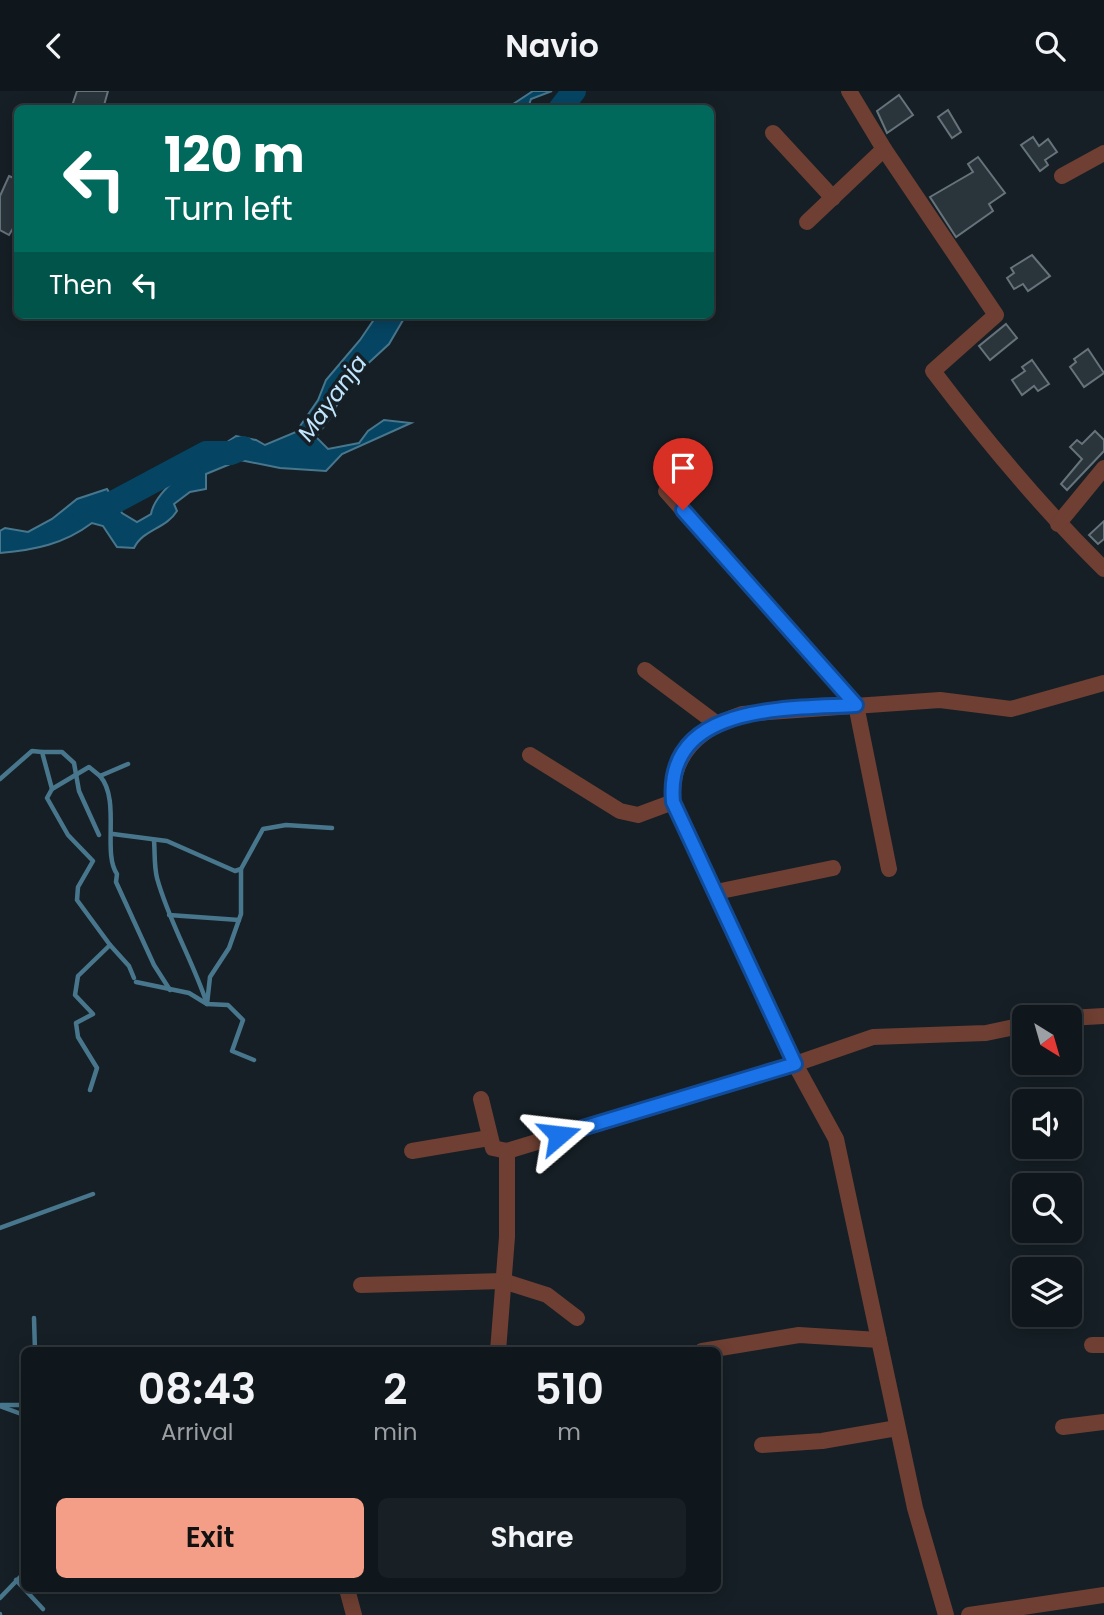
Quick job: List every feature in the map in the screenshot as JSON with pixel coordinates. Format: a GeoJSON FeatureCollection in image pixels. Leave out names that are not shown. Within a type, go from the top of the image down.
{"type":"FeatureCollection","features":[{"type":"Feature","properties":{"kind":"street"},"geometry":{"type":"LineString","coordinates":[[849,91],[884,149],[996,315],[933,371],[996,454],[1058,524],[1104,569]]}},
{"type":"Feature","properties":{"kind":"street"},"geometry":{"type":"LineString","coordinates":[[773,133],[833,198]]}},
{"type":"Feature","properties":{"kind":"street"},"geometry":{"type":"LineString","coordinates":[[807,222],[884,149]]}},
{"type":"Feature","properties":{"kind":"street"},"geometry":{"type":"LineString","coordinates":[[1062,176],[1104,153]]}},
{"type":"Feature","properties":{"kind":"street"},"geometry":{"type":"LineString","coordinates":[[1058,524],[1104,468]]}},
{"type":"Feature","properties":{"kind":"street"},"geometry":{"type":"LineString","coordinates":[[666,491],[856,705],[889,869]]}},
{"type":"Feature","properties":{"kind":"street"},"geometry":{"type":"LineString","coordinates":[[645,670],[717,724]]}},
{"type":"Feature","properties":{"kind":"street"},"geometry":{"type":"LineString","coordinates":[[946,1615],[915,1509],[836,1139],[795,1064],[673,802],[674,781],[682,753],[717,724],[754,712],[940,700],[1011,709],[1104,683]]}},
{"type":"Feature","properties":{"kind":"street"},"geometry":{"type":"LineString","coordinates":[[530,755],[620,811],[638,815],[673,802]]}},
{"type":"Feature","properties":{"kind":"street"},"geometry":{"type":"LineString","coordinates":[[716,892],[833,868]]}},
{"type":"Feature","properties":{"kind":"street"},"geometry":{"type":"LineString","coordinates":[[1082,1018],[1104,1016]]}},
{"type":"Feature","properties":{"kind":"street"},"geometry":{"type":"LineString","coordinates":[[481,1099],[489,1138],[494,1148],[507,1151],[795,1064],[873,1037],[986,1033],[1012,1028]]}},
{"type":"Feature","properties":{"kind":"street"},"geometry":{"type":"LineString","coordinates":[[412,1151],[489,1138]]}},
{"type":"Feature","properties":{"kind":"street"},"geometry":{"type":"LineString","coordinates":[[498,1347],[507,1237],[507,1151]]}},
{"type":"Feature","properties":{"kind":"street"},"geometry":{"type":"LineString","coordinates":[[361,1285],[503,1281],[547,1295],[577,1318]]}},
{"type":"Feature","properties":{"kind":"street"},"geometry":{"type":"LineString","coordinates":[[721,1348],[799,1335],[879,1340]]}},
{"type":"Feature","properties":{"kind":"street"},"geometry":{"type":"LineString","coordinates":[[1063,1427],[1104,1422]]}},
{"type":"Feature","properties":{"kind":"street"},"geometry":{"type":"LineString","coordinates":[[762,1445],[822,1441],[897,1428]]}},
{"type":"Feature","properties":{"kind":"street"},"geometry":{"type":"LineString","coordinates":[[349,1592],[354,1615]]}},
{"type":"Feature","properties":{"kind":"street"},"geometry":{"type":"LineString","coordinates":[[969,1615],[1104,1595]]}},
{"type":"Feature","properties":{"kind":"water"},"geometry":{"type":"Polygon","coordinates":[[[533,91],[552,91],[531,99],[529,105],[512,105],[533,91]]]}},
{"type":"Feature","properties":{"kind":"water"},"geometry":{"type":"Polygon","coordinates":[[[374,319],[404,319],[389,344],[349,381],[331,417],[316,437],[328,449],[359,443],[368,431],[384,420],[411,423],[342,454],[326,471],[280,468],[240,460],[206,474],[206,489],[190,492],[174,504],[177,511],[172,517],[143,537],[134,548],[117,547],[103,526],[92,523],[49,545],[0,553],[0,531],[5,528],[28,532],[52,519],[77,499],[107,489],[122,513],[137,522],[151,514],[155,503],[174,481],[236,436],[256,440],[265,445],[296,432],[318,400],[326,380],[374,319]]]}},
{"type":"Feature","properties":{"kind":"building"},"geometry":{"type":"Polygon","coordinates":[[[77,91],[108,91],[104,105],[72,105],[77,91]]]}},
{"type":"Feature","properties":{"kind":"building"},"geometry":{"type":"Polygon","coordinates":[[[899,95],[913,115],[887,133],[877,111],[899,95]]]}},
{"type":"Feature","properties":{"kind":"building"},"geometry":{"type":"Polygon","coordinates":[[[948,110],[961,132],[952,138],[938,117],[948,110]]]}},
{"type":"Feature","properties":{"kind":"building"},"geometry":{"type":"Polygon","coordinates":[[[1033,137],[1039,146],[1048,139],[1057,152],[1045,160],[1048,165],[1040,171],[1021,145],[1033,137]]]}},
{"type":"Feature","properties":{"kind":"building"},"geometry":{"type":"Polygon","coordinates":[[[978,157],[1005,193],[989,204],[993,211],[956,237],[930,197],[973,172],[968,164],[978,157]]]}},
{"type":"Feature","properties":{"kind":"building"},"geometry":{"type":"Polygon","coordinates":[[[9,176],[14,178],[14,227],[9,235],[0,230],[0,196],[9,176]]]}},
{"type":"Feature","properties":{"kind":"building"},"geometry":{"type":"Polygon","coordinates":[[[1032,255],[1050,276],[1028,291],[1023,284],[1014,289],[1007,278],[1014,273],[1011,268],[1032,255]]]}},
{"type":"Feature","properties":{"kind":"building"},"geometry":{"type":"Polygon","coordinates":[[[1006,324],[1017,338],[990,360],[979,346],[1006,324]]]}},
{"type":"Feature","properties":{"kind":"building"},"geometry":{"type":"Polygon","coordinates":[[[1088,349],[1104,373],[1084,387],[1070,367],[1076,362],[1074,359],[1088,349]]]}},
{"type":"Feature","properties":{"kind":"building"},"geometry":{"type":"Polygon","coordinates":[[[1032,360],[1049,384],[1038,391],[1034,386],[1022,395],[1012,380],[1025,371],[1022,367],[1032,360]]]}},
{"type":"Feature","properties":{"kind":"building"},"geometry":{"type":"Polygon","coordinates":[[[1095,431],[1104,440],[1104,451],[1067,490],[1061,484],[1082,459],[1070,447],[1077,440],[1082,444],[1095,431]]]}},
{"type":"Feature","properties":{"kind":"building"},"geometry":{"type":"Polygon","coordinates":[[[1104,521],[1104,539],[1098,544],[1089,535],[1104,521]]]}},
{"type":"Feature","properties":{"kind":"waterway","name":"Mayanja"},"geometry":{"type":"LineString","coordinates":[[563,105],[574,91]]}},
{"type":"Feature","properties":{"kind":"waterway","name":"Mayanja"},"geometry":{"type":"LineString","coordinates":[[84,511],[103,508],[206,453],[231,453],[243,448]]}},
{"type":"Feature","properties":{"kind":"waterway"},"geometry":{"type":"LineString","coordinates":[[0,779],[32,751],[42,752],[52,789]]}},
{"type":"Feature","properties":{"kind":"waterway"},"geometry":{"type":"LineString","coordinates":[[42,752],[62,752],[74,763],[79,791],[99,835]]}},
{"type":"Feature","properties":{"kind":"waterway"},"geometry":{"type":"LineString","coordinates":[[90,1090],[97,1068],[78,1037],[76,1023],[93,1014],[75,995],[78,976],[110,945],[77,900],[78,887],[93,861],[68,835],[47,798],[52,789],[89,767],[100,776],[128,764]]}},
{"type":"Feature","properties":{"kind":"waterway"},"geometry":{"type":"LineString","coordinates":[[100,776],[109,798],[111,853],[117,874],[116,882],[154,965],[170,990]]}},
{"type":"Feature","properties":{"kind":"waterway"},"geometry":{"type":"LineString","coordinates":[[113,834],[167,841],[235,871],[241,869],[263,829],[286,825],[332,828]]}},
{"type":"Feature","properties":{"kind":"waterway"},"geometry":{"type":"LineString","coordinates":[[154,840],[156,873],[162,894],[207,1004],[210,977],[229,948],[241,914],[241,869]]}},
{"type":"Feature","properties":{"kind":"waterway"},"geometry":{"type":"LineString","coordinates":[[169,915],[239,920]]}},
{"type":"Feature","properties":{"kind":"waterway"},"geometry":{"type":"LineString","coordinates":[[110,945],[129,966],[134,978]]}},
{"type":"Feature","properties":{"kind":"waterway"},"geometry":{"type":"LineString","coordinates":[[136,982],[189,993],[207,1004],[228,1005],[243,1020],[232,1051],[254,1060]]}},
{"type":"Feature","properties":{"kind":"waterway"},"geometry":{"type":"LineString","coordinates":[[0,1228],[93,1194]]}},
{"type":"Feature","properties":{"kind":"waterway"},"geometry":{"type":"LineString","coordinates":[[34,1318],[35,1347]]}},
{"type":"Feature","properties":{"kind":"waterway"},"geometry":{"type":"LineString","coordinates":[[1,1405],[21,1405]]}},
{"type":"Feature","properties":{"kind":"waterway"},"geometry":{"type":"LineString","coordinates":[[0,1406],[21,1414]]}},
{"type":"Feature","properties":{"kind":"waterway"},"geometry":{"type":"LineString","coordinates":[[0,1598],[21,1576]]}},
{"type":"Feature","properties":{"kind":"waterway"},"geometry":{"type":"LineString","coordinates":[[16,1580],[21,1585]]}},
{"type":"Feature","properties":{"kind":"waterway"},"geometry":{"type":"LineString","coordinates":[[27,1592],[43,1609]]}},
{"type":"Feature","properties":{"kind":"route"},"geometry":{"type":"LineString","coordinates":[[559,1135],[795,1064],[673,802],[672,792],[682,753],[694,741],[727,719],[777,709],[856,705],[683,510]]}}]}
